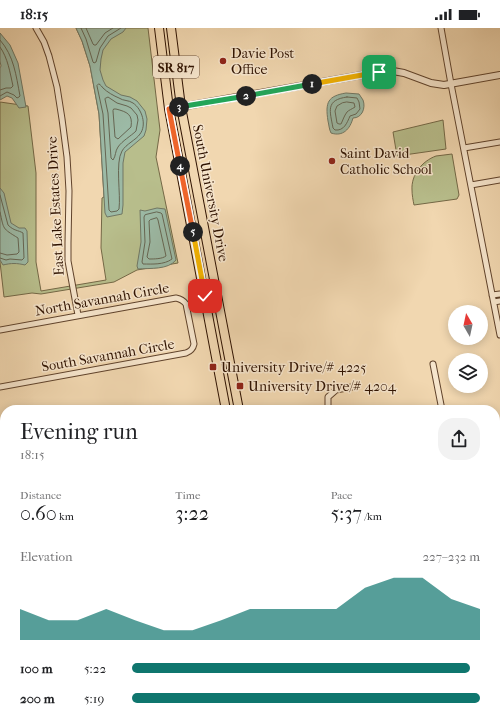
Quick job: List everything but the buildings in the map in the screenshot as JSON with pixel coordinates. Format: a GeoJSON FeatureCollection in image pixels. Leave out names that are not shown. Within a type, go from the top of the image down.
{"type":"FeatureCollection","features":[{"type":"Feature","properties":{"kind":"main road","name":"South University Drive"},"geometry":{"type":"LineString","coordinates":[[158,28],[169,109],[225,405]]}},
{"type":"Feature","properties":{"kind":"main road","name":"South University Drive"},"geometry":{"type":"LineString","coordinates":[[171,28],[181,107],[238,405]]}},
{"type":"Feature","properties":{"kind":"main road"},"geometry":{"type":"LineString","coordinates":[[199,266],[211,264]]}},
{"type":"Feature","properties":{"kind":"main road"},"geometry":{"type":"LineString","coordinates":[[219,370],[231,368]]}},
{"type":"Feature","properties":{"kind":"street","name":"East Lake Estates Drive"},"geometry":{"type":"LineString","coordinates":[[36,28],[44,42],[49,56],[62,119],[67,158],[69,191],[68,262],[78,315]]}},
{"type":"Feature","properties":{"kind":"street"},"geometry":{"type":"LineString","coordinates":[[442,28],[451,84],[500,335]]}},
{"type":"Feature","properties":{"kind":"street"},"geometry":{"type":"LineString","coordinates":[[169,109],[379,72],[393,71],[404,73],[431,83],[444,85],[500,75]]}},
{"type":"Feature","properties":{"kind":"street"},"geometry":{"type":"LineString","coordinates":[[464,148],[500,142]]}},
{"type":"Feature","properties":{"kind":"street"},"geometry":{"type":"LineString","coordinates":[[471,185],[500,180]]}},
{"type":"Feature","properties":{"kind":"street"},"geometry":{"type":"LineString","coordinates":[[492,295],[500,294]]}},
{"type":"Feature","properties":{"kind":"street","name":"North Savannah Circle"},"geometry":{"type":"LineString","coordinates":[[0,330],[176,298],[180,298],[186,304],[190,323]]}},
{"type":"Feature","properties":{"kind":"street"},"geometry":{"type":"LineString","coordinates":[[494,302],[500,301]]}},
{"type":"Feature","properties":{"kind":"street","name":"South Savannah Circle"},"geometry":{"type":"LineString","coordinates":[[0,387],[186,353],[191,351],[194,344],[190,323]]}},
{"type":"Feature","properties":{"kind":"street"},"geometry":{"type":"LineString","coordinates":[[433,364],[441,405]]}},
{"type":"Feature","properties":{"kind":"street"},"geometry":{"type":"LineString","coordinates":[[328,405],[328,397],[336,390],[357,386]]}},
{"type":"Feature","properties":{"kind":"green space"},"geometry":{"type":"Polygon","coordinates":[[[76,28],[148,28],[160,130],[156,157],[178,263],[137,270],[114,282],[41,294],[32,293],[4,297],[0,262],[0,102],[28,106],[36,173],[36,262],[41,291],[106,280],[101,248],[102,198],[104,197],[99,114],[90,66],[76,28]]]}},
{"type":"Feature","properties":{"kind":"green space"},"geometry":{"type":"Polygon","coordinates":[[[443,120],[446,149],[397,156],[393,132],[443,120]]]}},
{"type":"Feature","properties":{"kind":"green space"},"geometry":{"type":"Polygon","coordinates":[[[452,154],[459,195],[457,199],[414,205],[412,184],[418,169],[431,158],[452,154]]]}},
{"type":"Feature","properties":{"kind":"water"},"geometry":{"type":"Polygon","coordinates":[[[76,28],[126,28],[123,32],[111,39],[103,50],[100,70],[106,86],[121,95],[130,97],[137,101],[145,111],[147,119],[144,136],[125,152],[123,163],[122,214],[107,217],[105,213],[99,114],[90,66],[76,28]]]}},
{"type":"Feature","properties":{"kind":"water"},"geometry":{"type":"Polygon","coordinates":[[[0,33],[10,45],[18,63],[26,107],[19,108],[12,98],[7,96],[0,100],[0,33]]]}},
{"type":"Feature","properties":{"kind":"water"},"geometry":{"type":"Polygon","coordinates":[[[346,93],[359,94],[364,103],[364,109],[359,116],[353,118],[348,129],[339,134],[331,133],[327,114],[329,101],[335,96],[346,93]]]}},
{"type":"Feature","properties":{"kind":"water"},"geometry":{"type":"Polygon","coordinates":[[[0,188],[4,193],[11,223],[19,228],[25,228],[27,231],[28,262],[25,265],[3,265],[0,260],[0,188]]]}},
{"type":"Feature","properties":{"kind":"water"},"geometry":{"type":"Polygon","coordinates":[[[157,208],[165,209],[176,260],[164,267],[138,269],[137,266],[141,242],[140,210],[145,211],[157,208]]]}},
{"type":"Feature","properties":{"kind":"place","name":"Davie Post Office"},"geometry":{"type":"Point","coordinates":[223,61]}},
{"type":"Feature","properties":{"kind":"place","name":"Saint David Catholic School"},"geometry":{"type":"Point","coordinates":[332,161]}},
{"type":"Feature","properties":{"kind":"place","name":"University Drive/# 4225"},"geometry":{"type":"Point","coordinates":[213,367]}},
{"type":"Feature","properties":{"kind":"place","name":"University Drive/# 4204"},"geometry":{"type":"Point","coordinates":[240,386]}},
{"type":"Feature","properties":{"kind":"route"},"geometry":{"type":"LineString","coordinates":[[205,296],[169,109],[379,72]]}}]}
